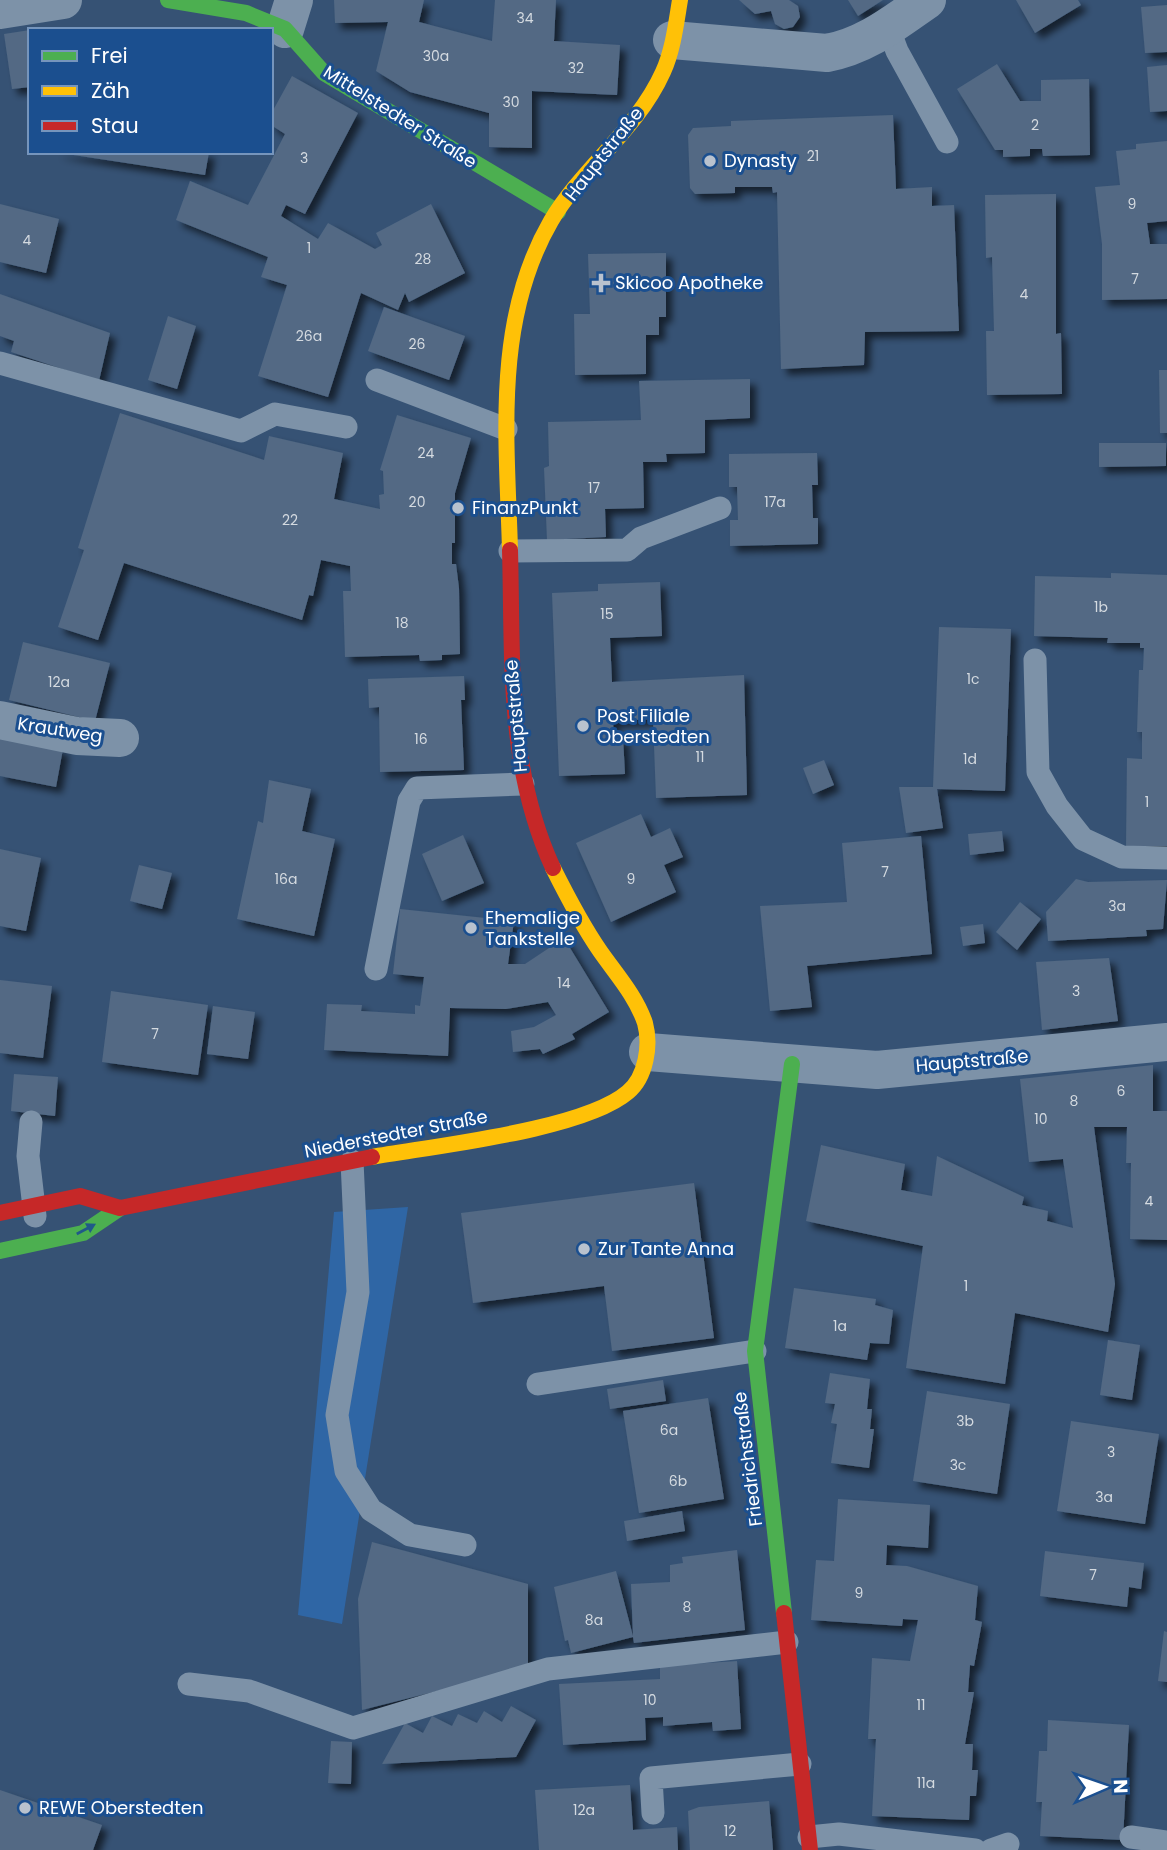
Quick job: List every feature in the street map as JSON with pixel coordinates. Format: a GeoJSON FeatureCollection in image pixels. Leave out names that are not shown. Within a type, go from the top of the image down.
{"type":"FeatureCollection","features":[{"type":"Feature","properties":{"kind":"street"},"geometry":{"type":"LineString","coordinates":[[0,10],[63,0]]}},
{"type":"Feature","properties":{"kind":"street","name":"Mittelstedter Straße"},"geometry":{"type":"LineString","coordinates":[[168,0],[246,13],[290,15],[324,73],[558,212]]}},
{"type":"Feature","properties":{"kind":"street","name":"Hauptstraße"},"geometry":{"type":"LineString","coordinates":[[680,0],[673,40],[662,77],[644,104],[558,212],[540,241],[512,335],[506,382],[512,688],[523,783],[543,848],[568,900],[596,946],[631,993],[645,1023],[648,1052],[877,1070],[1167,1042]]}},
{"type":"Feature","properties":{"kind":"street"},"geometry":{"type":"LineString","coordinates":[[673,40],[827,53],[849,49],[888,27],[927,0]]}},
{"type":"Feature","properties":{"kind":"street","name":"Krautweg"},"geometry":{"type":"LineString","coordinates":[[0,720],[77,736],[120,738]]}},
{"type":"Feature","properties":{"kind":"street","name":"Niederstedter Straße"},"geometry":{"type":"LineString","coordinates":[[0,1251],[83,1233],[120,1208],[558,1123],[602,1110],[627,1096],[641,1075],[648,1052]]}},
{"type":"Feature","properties":{"kind":"street","name":"Friedrichstraße"},"geometry":{"type":"LineString","coordinates":[[792,1063],[755,1351],[809,1843]]}},
{"type":"Feature","properties":{"kind":"street","name":"Niederstedter Straße"},"geometry":{"type":"LineString","coordinates":[[0,1213],[80,1196],[120,1208]]}},
{"type":"Feature","properties":{"kind":"lane"},"geometry":{"type":"LineString","coordinates":[[888,27],[897,51],[947,142]]}},
{"type":"Feature","properties":{"kind":"lane"},"geometry":{"type":"LineString","coordinates":[[0,363],[241,431],[275,414],[346,427]]}},
{"type":"Feature","properties":{"kind":"lane"},"geometry":{"type":"LineString","coordinates":[[377,380],[506,429]]}},
{"type":"Feature","properties":{"kind":"lane"},"geometry":{"type":"LineString","coordinates":[[510,551],[627,550],[640,538],[720,508]]}},
{"type":"Feature","properties":{"kind":"lane"},"geometry":{"type":"LineString","coordinates":[[1035,660],[1038,772],[1057,806],[1083,839],[1122,857],[1167,858]]}},
{"type":"Feature","properties":{"kind":"lane"},"geometry":{"type":"LineString","coordinates":[[376,969],[409,801],[416,788],[523,783]]}},
{"type":"Feature","properties":{"kind":"lane"},"geometry":{"type":"LineString","coordinates":[[31,1122],[28,1156],[33,1206],[41,1242]]}},
{"type":"Feature","properties":{"kind":"lane"},"geometry":{"type":"LineString","coordinates":[[352,1161],[358,1292],[337,1415],[346,1471],[371,1510],[410,1535],[465,1545]]}},
{"type":"Feature","properties":{"kind":"lane"},"geometry":{"type":"LineString","coordinates":[[538,1384],[755,1351]]}},
{"type":"Feature","properties":{"kind":"lane"},"geometry":{"type":"LineString","coordinates":[[189,1684],[249,1691],[353,1728],[548,1669],[787,1642]]}},
{"type":"Feature","properties":{"kind":"lane"},"geometry":{"type":"LineString","coordinates":[[653,1813],[651,1778],[800,1764]]}},
{"type":"Feature","properties":{"kind":"lane"},"geometry":{"type":"LineString","coordinates":[[809,1843],[839,1834],[975,1850]]}},
{"type":"Feature","properties":{"kind":"lane"},"geometry":{"type":"LineString","coordinates":[[1131,1837],[1167,1842]]}},
{"type":"Feature","properties":{"kind":"shaded area"},"geometry":{"type":"Polygon","coordinates":[[[408,1207],[342,1624],[298,1615],[334,1212],[408,1207]]]}},
{"type":"Feature","properties":{"kind":"building"},"geometry":{"type":"Polygon","coordinates":[[[334,0],[424,0],[419,22],[492,41],[495,0],[556,0],[554,41],[620,45],[617,95],[532,91],[532,148],[489,147],[489,113],[410,92],[376,71],[388,22],[335,23],[334,0]]]}},
{"type":"Feature","properties":{"kind":"building"},"geometry":{"type":"Polygon","coordinates":[[[739,0],[789,0],[798,6],[800,17],[793,27],[784,29],[775,24],[771,11],[755,14],[739,0]]]}},
{"type":"Feature","properties":{"kind":"building"},"geometry":{"type":"Polygon","coordinates":[[[848,0],[883,0],[858,16],[848,0]]]}},
{"type":"Feature","properties":{"kind":"building"},"geometry":{"type":"Polygon","coordinates":[[[1016,0],[1078,0],[1081,5],[1035,33],[1016,0]]]}},
{"type":"Feature","properties":{"kind":"building"},"geometry":{"type":"Polygon","coordinates":[[[1167,5],[1167,52],[1145,53],[1141,7],[1167,5]]]}},
{"type":"Feature","properties":{"kind":"building"},"geometry":{"type":"Polygon","coordinates":[[[28,30],[28,87],[12,89],[4,34],[28,30]]]}},
{"type":"Feature","properties":{"kind":"building"},"geometry":{"type":"Polygon","coordinates":[[[997,64],[1020,101],[1041,101],[1041,80],[1089,79],[1090,155],[1043,156],[1042,149],[1030,149],[1030,156],[1003,157],[1003,150],[995,150],[957,89],[997,64]]]}},
{"type":"Feature","properties":{"kind":"building"},"geometry":{"type":"Polygon","coordinates":[[[1167,65],[1167,111],[1150,112],[1147,67],[1167,65]]]}},
{"type":"Feature","properties":{"kind":"building"},"geometry":{"type":"Polygon","coordinates":[[[292,76],[358,113],[305,214],[286,205],[281,216],[318,239],[328,223],[375,249],[382,245],[376,233],[431,204],[465,273],[409,302],[405,293],[398,310],[361,293],[328,397],[258,376],[287,285],[261,277],[268,257],[176,220],[190,181],[248,205],[285,134],[273,126],[273,110],[292,76]]]}},
{"type":"Feature","properties":{"kind":"building"},"geometry":{"type":"Polygon","coordinates":[[[893,115],[896,189],[932,187],[932,206],[954,205],[959,331],[865,332],[864,365],[781,369],[777,192],[773,193],[772,187],[735,187],[735,193],[695,194],[690,188],[688,135],[693,128],[731,126],[731,121],[893,115]]]}},
{"type":"Feature","properties":{"kind":"building"},"geometry":{"type":"Polygon","coordinates":[[[1167,141],[1167,221],[1147,223],[1150,244],[1167,244],[1167,299],[1102,300],[1102,244],[1095,187],[1120,185],[1116,151],[1136,149],[1136,144],[1167,141]]]}},
{"type":"Feature","properties":{"kind":"building"},"geometry":{"type":"Polygon","coordinates":[[[67,154],[209,154],[205,175],[67,154]]]}},
{"type":"Feature","properties":{"kind":"building"},"geometry":{"type":"Polygon","coordinates":[[[1056,194],[1056,334],[1061,333],[1062,394],[987,395],[986,331],[994,331],[992,257],[986,258],[985,195],[1056,194]]]}},
{"type":"Feature","properties":{"kind":"building"},"geometry":{"type":"Polygon","coordinates":[[[0,204],[59,219],[46,273],[0,262],[0,204]]]}},
{"type":"Feature","properties":{"kind":"building"},"geometry":{"type":"Polygon","coordinates":[[[666,253],[666,317],[659,317],[659,335],[646,335],[646,374],[575,375],[574,314],[590,314],[588,254],[666,253]]]}},
{"type":"Feature","properties":{"kind":"building"},"geometry":{"type":"Polygon","coordinates":[[[0,294],[110,333],[99,381],[11,352],[14,341],[0,336],[0,294]]]}},
{"type":"Feature","properties":{"kind":"building"},"geometry":{"type":"Polygon","coordinates":[[[384,307],[465,336],[449,380],[368,351],[384,307]]]}},
{"type":"Feature","properties":{"kind":"building"},"geometry":{"type":"Polygon","coordinates":[[[168,316],[196,326],[177,389],[148,380],[168,316]]]}},
{"type":"Feature","properties":{"kind":"building"},"geometry":{"type":"Polygon","coordinates":[[[1159,370],[1167,370],[1167,433],[1160,433],[1159,370]]]}},
{"type":"Feature","properties":{"kind":"building"},"geometry":{"type":"Polygon","coordinates":[[[750,379],[750,418],[705,420],[705,453],[666,454],[667,462],[643,462],[644,508],[605,509],[606,537],[547,540],[544,468],[549,466],[548,422],[641,420],[639,381],[750,379]]]}},
{"type":"Feature","properties":{"kind":"building"},"geometry":{"type":"Polygon","coordinates":[[[120,413],[264,460],[269,436],[343,453],[334,499],[380,509],[379,495],[384,494],[383,471],[380,470],[397,415],[471,438],[455,493],[455,543],[452,543],[452,564],[456,564],[459,588],[460,654],[442,655],[442,660],[420,661],[419,655],[345,657],[343,591],[351,591],[350,566],[321,560],[313,596],[309,595],[302,620],[124,563],[98,640],[58,627],[84,550],[78,548],[120,413]]]}},
{"type":"Feature","properties":{"kind":"building"},"geometry":{"type":"Polygon","coordinates":[[[1099,443],[1166,443],[1166,466],[1099,467],[1099,443]]]}},
{"type":"Feature","properties":{"kind":"building"},"geometry":{"type":"Polygon","coordinates":[[[817,453],[818,485],[812,485],[813,518],[818,518],[818,544],[730,546],[730,520],[738,520],[737,487],[729,487],[729,454],[817,453]]]}},
{"type":"Feature","properties":{"kind":"building"},"geometry":{"type":"Polygon","coordinates":[[[1111,573],[1167,575],[1167,846],[1126,846],[1127,758],[1142,759],[1142,732],[1137,732],[1139,670],[1143,670],[1144,648],[1140,648],[1140,643],[1107,643],[1108,638],[1034,636],[1035,576],[1111,578],[1111,573]]]}},
{"type":"Feature","properties":{"kind":"building"},"geometry":{"type":"Polygon","coordinates":[[[660,582],[662,636],[610,638],[612,682],[744,675],[747,795],[656,798],[653,719],[613,721],[614,738],[623,737],[625,774],[559,776],[552,593],[598,591],[598,584],[660,582]]]}},
{"type":"Feature","properties":{"kind":"building"},"geometry":{"type":"Polygon","coordinates":[[[939,627],[1011,629],[1005,791],[937,789],[943,828],[906,833],[899,787],[933,787],[939,627]]]}},
{"type":"Feature","properties":{"kind":"building"},"geometry":{"type":"Polygon","coordinates":[[[23,642],[110,663],[95,721],[9,700],[23,642]]]}},
{"type":"Feature","properties":{"kind":"building"},"geometry":{"type":"Polygon","coordinates":[[[464,676],[465,700],[461,700],[464,770],[380,772],[379,707],[369,708],[368,679],[464,676]]]}},
{"type":"Feature","properties":{"kind":"building"},"geometry":{"type":"Polygon","coordinates":[[[0,736],[63,749],[56,787],[0,776],[0,736]]]}},
{"type":"Feature","properties":{"kind":"building"},"geometry":{"type":"Polygon","coordinates":[[[824,760],[834,785],[813,794],[803,768],[824,760]]]}},
{"type":"Feature","properties":{"kind":"building"},"geometry":{"type":"Polygon","coordinates":[[[269,780],[311,789],[302,831],[335,839],[314,936],[237,919],[258,821],[263,823],[269,780]]]}},
{"type":"Feature","properties":{"kind":"building"},"geometry":{"type":"Polygon","coordinates":[[[641,814],[651,837],[670,828],[683,857],[664,865],[676,892],[611,922],[576,843],[641,814]]]}},
{"type":"Feature","properties":{"kind":"building"},"geometry":{"type":"Polygon","coordinates":[[[1002,831],[1004,851],[970,855],[968,834],[1002,831]]]}},
{"type":"Feature","properties":{"kind":"building"},"geometry":{"type":"Polygon","coordinates":[[[463,835],[484,883],[442,901],[422,854],[463,835]]]}},
{"type":"Feature","properties":{"kind":"building"},"geometry":{"type":"Polygon","coordinates":[[[921,836],[932,954],[807,966],[812,1007],[770,1011],[760,906],[847,902],[842,843],[921,836]]]}},
{"type":"Feature","properties":{"kind":"building"},"geometry":{"type":"Polygon","coordinates":[[[0,849],[41,858],[26,931],[0,926],[0,849]]]}},
{"type":"Feature","properties":{"kind":"building"},"geometry":{"type":"Polygon","coordinates":[[[139,865],[172,873],[162,909],[130,901],[139,865]]]}},
{"type":"Feature","properties":{"kind":"building"},"geometry":{"type":"Polygon","coordinates":[[[1076,879],[1088,882],[1167,880],[1163,929],[1146,930],[1147,936],[1048,941],[1046,912],[1076,879]]]}},
{"type":"Feature","properties":{"kind":"building"},"geometry":{"type":"Polygon","coordinates":[[[1020,902],[1041,919],[1017,950],[996,932],[1020,902]]]}},
{"type":"Feature","properties":{"kind":"building"},"geometry":{"type":"Polygon","coordinates":[[[400,909],[514,921],[508,964],[525,964],[564,938],[609,1012],[572,1034],[575,1039],[543,1054],[540,1049],[513,1052],[511,1031],[534,1027],[556,1015],[548,1002],[506,1009],[450,1008],[448,1056],[324,1050],[327,1004],[362,1005],[361,1011],[415,1014],[415,1005],[420,1006],[424,977],[393,974],[400,909]]]}},
{"type":"Feature","properties":{"kind":"building"},"geometry":{"type":"Polygon","coordinates":[[[983,924],[985,943],[963,946],[960,927],[983,924]]]}},
{"type":"Feature","properties":{"kind":"building"},"geometry":{"type":"Polygon","coordinates":[[[1109,958],[1118,1021],[1042,1030],[1036,962],[1109,958]]]}},
{"type":"Feature","properties":{"kind":"building"},"geometry":{"type":"Polygon","coordinates":[[[0,980],[52,986],[43,1058],[0,1053],[0,980]]]}},
{"type":"Feature","properties":{"kind":"building"},"geometry":{"type":"Polygon","coordinates":[[[111,991],[208,1005],[198,1075],[102,1062],[111,991]]]}},
{"type":"Feature","properties":{"kind":"building"},"geometry":{"type":"Polygon","coordinates":[[[213,1006],[255,1012],[248,1059],[207,1054],[213,1006]]]}},
{"type":"Feature","properties":{"kind":"building"},"geometry":{"type":"Polygon","coordinates":[[[1153,1065],[1153,1111],[1167,1111],[1167,1240],[1130,1239],[1131,1163],[1126,1163],[1127,1127],[1094,1127],[1115,1284],[1108,1332],[1015,1313],[1005,1384],[906,1368],[923,1246],[806,1221],[821,1145],[905,1164],[901,1190],[932,1196],[937,1156],[1024,1197],[1022,1205],[1048,1211],[1047,1221],[1073,1228],[1063,1159],[1029,1162],[1020,1079],[1153,1065]]]}},
{"type":"Feature","properties":{"kind":"building"},"geometry":{"type":"Polygon","coordinates":[[[14,1074],[58,1077],[55,1116],[11,1111],[14,1074]]]}},
{"type":"Feature","properties":{"kind":"building","name":"Zur Tante Anna"},"geometry":{"type":"Polygon","coordinates":[[[694,1183],[714,1338],[612,1351],[604,1286],[473,1303],[461,1213],[694,1183]]]}},
{"type":"Feature","properties":{"kind":"building"},"geometry":{"type":"Polygon","coordinates":[[[794,1288],[876,1299],[875,1305],[893,1310],[889,1344],[870,1343],[867,1360],[785,1348],[794,1288]]]}},
{"type":"Feature","properties":{"kind":"building"},"geometry":{"type":"Polygon","coordinates":[[[1108,1340],[1140,1345],[1132,1400],[1100,1395],[1108,1340]]]}},
{"type":"Feature","properties":{"kind":"building"},"geometry":{"type":"Polygon","coordinates":[[[830,1373],[870,1379],[867,1409],[872,1409],[870,1429],[874,1429],[869,1468],[831,1463],[837,1424],[831,1423],[835,1404],[825,1403],[830,1373]]]}},
{"type":"Feature","properties":{"kind":"building"},"geometry":{"type":"Polygon","coordinates":[[[663,1380],[666,1401],[610,1409],[607,1389],[663,1380]]]}},
{"type":"Feature","properties":{"kind":"building"},"geometry":{"type":"Polygon","coordinates":[[[927,1391],[1010,1404],[997,1494],[913,1481],[927,1391]]]}},
{"type":"Feature","properties":{"kind":"building"},"geometry":{"type":"Polygon","coordinates":[[[708,1398],[724,1499],[639,1513],[623,1411],[708,1398]]]}},
{"type":"Feature","properties":{"kind":"building"},"geometry":{"type":"Polygon","coordinates":[[[1071,1421],[1159,1434],[1145,1524],[1057,1511],[1071,1421]]]}},
{"type":"Feature","properties":{"kind":"building"},"geometry":{"type":"Polygon","coordinates":[[[838,1499],[930,1505],[928,1548],[887,1545],[886,1565],[907,1566],[978,1586],[975,1620],[982,1622],[974,1666],[970,1665],[968,1692],[974,1692],[965,1744],[973,1744],[972,1770],[978,1770],[976,1796],[970,1796],[969,1820],[872,1816],[876,1739],[868,1739],[872,1658],[910,1661],[918,1620],[903,1619],[902,1626],[811,1620],[816,1560],[834,1561],[838,1499]]]}},
{"type":"Feature","properties":{"kind":"building"},"geometry":{"type":"Polygon","coordinates":[[[682,1511],[685,1531],[627,1541],[624,1521],[682,1511]]]}},
{"type":"Feature","properties":{"kind":"building"},"geometry":{"type":"Polygon","coordinates":[[[372,1542],[528,1584],[528,1668],[362,1710],[358,1599],[372,1542]]]}},
{"type":"Feature","properties":{"kind":"building"},"geometry":{"type":"Polygon","coordinates":[[[737,1550],[745,1630],[634,1643],[633,1637],[571,1653],[568,1640],[565,1641],[554,1587],[616,1571],[633,1636],[631,1584],[670,1582],[670,1565],[683,1563],[682,1557],[737,1550]]]}},
{"type":"Feature","properties":{"kind":"building"},"geometry":{"type":"Polygon","coordinates":[[[1045,1551],[1144,1563],[1141,1589],[1129,1587],[1127,1607],[1040,1596],[1045,1551]]]}},
{"type":"Feature","properties":{"kind":"building"},"geometry":{"type":"Polygon","coordinates":[[[1164,1631],[1167,1632],[1167,1682],[1158,1681],[1164,1631]]]}},
{"type":"Feature","properties":{"kind":"building"},"geometry":{"type":"Polygon","coordinates":[[[737,1661],[741,1729],[713,1731],[712,1722],[663,1726],[663,1717],[645,1718],[646,1740],[563,1745],[559,1684],[660,1679],[660,1666],[737,1661]]]}},
{"type":"Feature","properties":{"kind":"building"},"geometry":{"type":"Polygon","coordinates":[[[511,1706],[536,1720],[516,1757],[382,1764],[405,1723],[423,1733],[432,1716],[452,1726],[458,1714],[477,1723],[484,1711],[502,1722],[511,1706]]]}},
{"type":"Feature","properties":{"kind":"building"},"geometry":{"type":"Polygon","coordinates":[[[1048,1720],[1129,1725],[1123,1840],[1040,1836],[1042,1802],[1036,1802],[1039,1751],[1047,1751],[1048,1720]]]}},
{"type":"Feature","properties":{"kind":"building"},"geometry":{"type":"Polygon","coordinates":[[[331,1741],[352,1742],[351,1784],[328,1783],[331,1741]]]}},
{"type":"Feature","properties":{"kind":"building"},"geometry":{"type":"Polygon","coordinates":[[[630,1785],[633,1830],[677,1827],[678,1850],[539,1850],[535,1790],[630,1785]]]}},
{"type":"Feature","properties":{"kind":"building","name":"REWE Oberstedten"},"geometry":{"type":"Polygon","coordinates":[[[0,1790],[102,1825],[93,1850],[0,1850],[0,1790]]]}},
{"type":"Feature","properties":{"kind":"building"},"geometry":{"type":"Polygon","coordinates":[[[769,1801],[773,1850],[690,1850],[688,1811],[699,1807],[769,1801]]]}},
{"type":"Feature","properties":{"kind":"traffic: fast"},"geometry":{"type":"LineString","coordinates":[[168,0],[246,13],[285,29],[324,73],[558,212]]}},
{"type":"Feature","properties":{"kind":"traffic: fast"},"geometry":{"type":"LineString","coordinates":[[784,1613],[755,1351],[792,1064]]}},
{"type":"Feature","properties":{"kind":"traffic: fast"},"geometry":{"type":"LineString","coordinates":[[0,1251],[83,1233],[120,1208]]}},
{"type":"Feature","properties":{"kind":"traffic: slow"},"geometry":{"type":"LineString","coordinates":[[510,550],[506,424],[508,382],[512,340],[532,259],[564,202],[652,93],[669,55],[680,0]]}},
{"type":"Feature","properties":{"kind":"traffic: slow"},"geometry":{"type":"LineString","coordinates":[[372,1157],[506,1135],[578,1117],[607,1105],[634,1086],[646,1060],[645,1023],[631,994],[587,931],[553,868]]}},
{"type":"Feature","properties":{"kind":"traffic: jam"},"geometry":{"type":"LineString","coordinates":[[510,550],[513,672],[520,751],[527,791],[553,868]]}},
{"type":"Feature","properties":{"kind":"traffic: jam"},"geometry":{"type":"LineString","coordinates":[[0,1213],[80,1196],[120,1208],[372,1157]]}},
{"type":"Feature","properties":{"kind":"traffic: jam"},"geometry":{"type":"LineString","coordinates":[[784,1613],[810,1850]]}},
{"type":"Feature","properties":{"kind":"place","name":"Dynasty"},"geometry":{"type":"Point","coordinates":[710,161]}},
{"type":"Feature","properties":{"kind":"place","name":"Skicoo Apotheke"},"geometry":{"type":"Point","coordinates":[601,283]}},
{"type":"Feature","properties":{"kind":"place","name":"FinanzPunkt"},"geometry":{"type":"Point","coordinates":[458,508]}},
{"type":"Feature","properties":{"kind":"place","name":"Post Filiale Oberstedten"},"geometry":{"type":"Point","coordinates":[583,726]}},
{"type":"Feature","properties":{"kind":"place","name":"Ehemalige Tankstelle"},"geometry":{"type":"Point","coordinates":[471,928]}},
{"type":"Feature","properties":{"kind":"place","name":"Zur Tante Anna"},"geometry":{"type":"Point","coordinates":[584,1249]}},
{"type":"Feature","properties":{"kind":"place","name":"REWE Oberstedten"},"geometry":{"type":"Point","coordinates":[25,1808]}}]}
